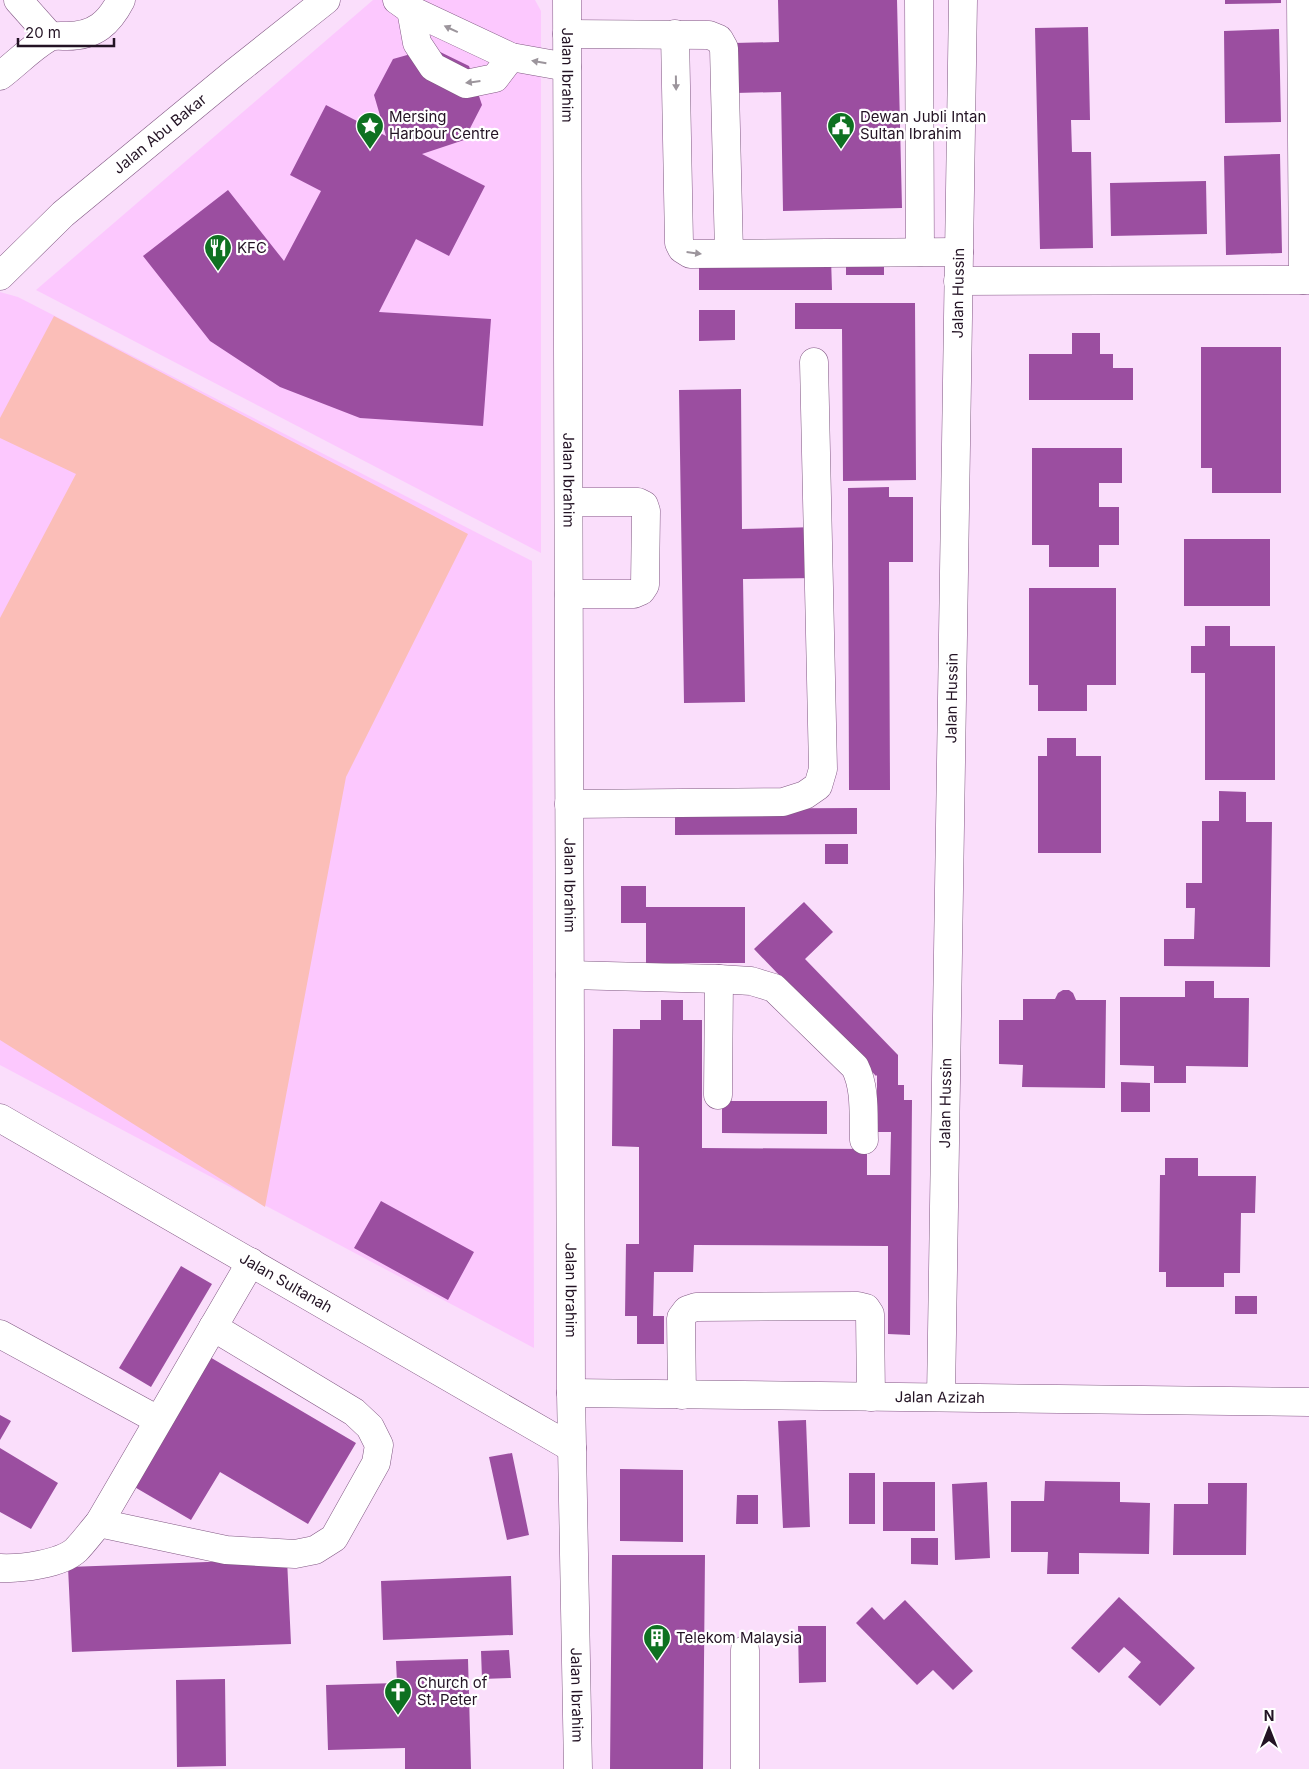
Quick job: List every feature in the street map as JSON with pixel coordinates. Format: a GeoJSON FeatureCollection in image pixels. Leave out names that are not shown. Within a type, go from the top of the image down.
{"type":"FeatureCollection","features":[{"type":"Feature","properties":{"kind":"street"},"geometry":{"type":"LineString","coordinates":[[18,0],[50,36]]}},
{"type":"Feature","properties":{"kind":"street"},"geometry":{"type":"LineString","coordinates":[[0,76],[50,36],[75,36],[92,32],[106,23],[122,0]]}},
{"type":"Feature","properties":{"kind":"street","name":"Jalan Abu Bakar"},"geometry":{"type":"LineString","coordinates":[[0,276],[63,214],[326,0]]}},
{"type":"Feature","properties":{"kind":"street","name":"Jalan Ibrahim"},"geometry":{"type":"LineString","coordinates":[[567,0],[571,1393],[578,1769]]}},
{"type":"Feature","properties":{"kind":"street"},"geometry":{"type":"LineString","coordinates":[[920,0],[920,252]]}},
{"type":"Feature","properties":{"kind":"street","name":"Jalan Hussin"},"geometry":{"type":"LineString","coordinates":[[941,1398],[963,0]]}},
{"type":"Feature","properties":{"kind":"street"},"geometry":{"type":"LineString","coordinates":[[958,281],[1306,280],[1301,0]]}},
{"type":"Feature","properties":{"kind":"street"},"geometry":{"type":"LineString","coordinates":[[404,5],[417,43],[433,67],[466,84],[495,78],[511,57]]}},
{"type":"Feature","properties":{"kind":"street"},"geometry":{"type":"LineString","coordinates":[[404,5],[511,57],[567,67]]}},
{"type":"Feature","properties":{"kind":"street"},"geometry":{"type":"LineString","coordinates":[[567,34],[709,35],[719,39],[724,48],[729,253]]}},
{"type":"Feature","properties":{"kind":"street"},"geometry":{"type":"LineString","coordinates":[[675,34],[679,242],[682,250],[690,254],[959,252]]}},
{"type":"Feature","properties":{"kind":"street"},"geometry":{"type":"LineString","coordinates":[[569,804],[783,802],[805,795],[818,786],[823,769],[814,362]]}},
{"type":"Feature","properties":{"kind":"street"},"geometry":{"type":"LineString","coordinates":[[569,502],[638,502],[644,505],[646,510],[645,585],[641,591],[634,594],[569,594]]}},
{"type":"Feature","properties":{"kind":"street"},"geometry":{"type":"LineString","coordinates":[[570,976],[719,979],[751,981],[774,988],[855,1067],[863,1090],[864,1140]]}},
{"type":"Feature","properties":{"kind":"street"},"geometry":{"type":"LineString","coordinates":[[718,1095],[719,979]]}},
{"type":"Feature","properties":{"kind":"street","name":"Jalan Sultanah"},"geometry":{"type":"LineString","coordinates":[[0,1118],[572,1448]]}},
{"type":"Feature","properties":{"kind":"street"},"geometry":{"type":"LineString","coordinates":[[0,1568],[17,1569],[50,1562],[74,1552],[99,1523],[251,1262]]}},
{"type":"Feature","properties":{"kind":"street"},"geometry":{"type":"LineString","coordinates":[[682,1395],[682,1318],[687,1310],[696,1307],[858,1306],[866,1308],[870,1314],[871,1397]]}},
{"type":"Feature","properties":{"kind":"street"},"geometry":{"type":"LineString","coordinates":[[99,1523],[226,1550],[295,1554],[314,1550],[334,1538],[376,1463],[380,1445],[370,1427],[354,1412],[213,1326]]}},
{"type":"Feature","properties":{"kind":"street"},"geometry":{"type":"LineString","coordinates":[[0,1334],[158,1420]]}},
{"type":"Feature","properties":{"kind":"street","name":"Jalan Azizah"},"geometry":{"type":"LineString","coordinates":[[571,1393],[1309,1402]]}},
{"type":"Feature","properties":{"kind":"street"},"geometry":{"type":"LineString","coordinates":[[745,1650],[745,1769]]}},
{"type":"Feature","properties":{"kind":"shaded area","name":"Mersing Harbour Centre"},"geometry":{"type":"Polygon","coordinates":[[[373,0],[535,0],[541,11],[541,553],[36,290],[373,0]]]}},
{"type":"Feature","properties":{"kind":"shaded area"},"geometry":{"type":"Polygon","coordinates":[[[0,292],[18,297],[532,561],[534,1348],[0,1065],[0,292]]]}},
{"type":"Feature","properties":{"kind":"shaded area"},"geometry":{"type":"Polygon","coordinates":[[[54,316],[468,534],[346,777],[265,1207],[0,1040],[0,618],[76,474],[0,438],[0,418],[54,316]]]}},
{"type":"Feature","properties":{"kind":"building","name":"Dewan Jubli Intan Sultan Ibrahim"},"geometry":{"type":"Polygon","coordinates":[[[778,0],[897,0],[902,208],[783,211],[781,92],[735,93],[734,43],[779,42],[778,0]]]}},
{"type":"Feature","properties":{"kind":"building"},"geometry":{"type":"Polygon","coordinates":[[[1225,0],[1281,0],[1281,3],[1225,4],[1225,0]]]}},
{"type":"Feature","properties":{"kind":"building"},"geometry":{"type":"Polygon","coordinates":[[[1088,27],[1090,120],[1071,120],[1072,152],[1091,152],[1093,248],[1040,249],[1035,28],[1088,27]]]}},
{"type":"Feature","properties":{"kind":"building"},"geometry":{"type":"Polygon","coordinates":[[[1279,29],[1281,122],[1225,123],[1224,31],[1279,29]]]}},
{"type":"Feature","properties":{"kind":"building"},"geometry":{"type":"Polygon","coordinates":[[[432,48],[469,66],[482,105],[464,140],[422,154],[485,186],[449,256],[416,239],[379,312],[491,319],[483,426],[360,418],[280,387],[210,341],[143,256],[228,190],[284,261],[321,191],[290,175],[326,105],[386,136],[374,95],[393,59],[432,48]]]}},
{"type":"Feature","properties":{"kind":"building"},"geometry":{"type":"Polygon","coordinates":[[[1280,154],[1282,253],[1226,255],[1224,156],[1280,154]]]}},
{"type":"Feature","properties":{"kind":"building"},"geometry":{"type":"Polygon","coordinates":[[[1206,181],[1207,234],[1111,236],[1110,183],[1206,181]]]}},
{"type":"Feature","properties":{"kind":"building"},"geometry":{"type":"Polygon","coordinates":[[[846,257],[884,257],[884,275],[846,275],[846,257]]]}},
{"type":"Feature","properties":{"kind":"building"},"geometry":{"type":"Polygon","coordinates":[[[699,258],[831,258],[832,290],[699,290],[699,258]]]}},
{"type":"Feature","properties":{"kind":"building"},"geometry":{"type":"Polygon","coordinates":[[[795,303],[915,303],[916,480],[843,481],[842,329],[795,329],[795,303]]]}},
{"type":"Feature","properties":{"kind":"building"},"geometry":{"type":"Polygon","coordinates":[[[699,310],[735,310],[735,340],[699,341],[699,310]]]}},
{"type":"Feature","properties":{"kind":"building"},"geometry":{"type":"Polygon","coordinates":[[[1072,333],[1100,333],[1100,354],[1113,354],[1113,368],[1133,368],[1133,400],[1029,400],[1029,354],[1072,354],[1072,333]]]}},
{"type":"Feature","properties":{"kind":"building"},"geometry":{"type":"Polygon","coordinates":[[[1201,347],[1281,347],[1281,493],[1212,493],[1212,468],[1201,468],[1201,347]]]}},
{"type":"Feature","properties":{"kind":"building"},"geometry":{"type":"Polygon","coordinates":[[[741,389],[742,529],[816,527],[817,578],[743,579],[745,702],[684,703],[679,390],[741,389]]]}},
{"type":"Feature","properties":{"kind":"building"},"geometry":{"type":"Polygon","coordinates":[[[1032,448],[1122,448],[1122,483],[1099,483],[1099,507],[1119,507],[1119,545],[1099,545],[1099,567],[1049,567],[1049,545],[1032,545],[1032,448]]]}},
{"type":"Feature","properties":{"kind":"building"},"geometry":{"type":"Polygon","coordinates":[[[889,487],[889,497],[913,497],[913,562],[889,562],[890,790],[849,790],[848,488],[889,487]]]}},
{"type":"Feature","properties":{"kind":"building"},"geometry":{"type":"Polygon","coordinates":[[[1184,539],[1270,539],[1270,606],[1184,606],[1184,539]]]}},
{"type":"Feature","properties":{"kind":"building"},"geometry":{"type":"Polygon","coordinates":[[[1029,588],[1116,588],[1116,685],[1087,685],[1087,711],[1038,711],[1038,685],[1029,685],[1029,588]]]}},
{"type":"Feature","properties":{"kind":"building"},"geometry":{"type":"Polygon","coordinates":[[[1205,626],[1230,626],[1230,646],[1275,646],[1275,780],[1205,780],[1205,673],[1191,673],[1191,646],[1205,646],[1205,626]]]}},
{"type":"Feature","properties":{"kind":"building"},"geometry":{"type":"Polygon","coordinates":[[[1047,738],[1076,738],[1076,756],[1101,756],[1101,853],[1038,853],[1038,756],[1047,756],[1047,738]]]}},
{"type":"Feature","properties":{"kind":"building"},"geometry":{"type":"Polygon","coordinates":[[[1219,791],[1246,792],[1246,822],[1272,822],[1270,967],[1164,966],[1164,939],[1194,939],[1195,908],[1186,908],[1186,883],[1202,883],[1202,821],[1219,821],[1219,791]]]}},
{"type":"Feature","properties":{"kind":"building"},"geometry":{"type":"Polygon","coordinates":[[[857,808],[857,834],[675,835],[675,809],[857,808]]]}},
{"type":"Feature","properties":{"kind":"building"},"geometry":{"type":"Polygon","coordinates":[[[825,844],[848,844],[848,864],[825,864],[825,844]]]}},
{"type":"Feature","properties":{"kind":"building"},"geometry":{"type":"Polygon","coordinates":[[[621,886],[646,886],[646,907],[745,907],[745,963],[646,963],[646,923],[621,923],[621,886]]]}},
{"type":"Feature","properties":{"kind":"building"},"geometry":{"type":"Polygon","coordinates":[[[804,902],[833,932],[805,959],[898,1055],[898,1085],[904,1085],[904,1100],[912,1100],[910,1335],[888,1334],[888,1246],[694,1245],[693,1272],[654,1272],[653,1316],[664,1316],[664,1344],[637,1344],[637,1316],[625,1316],[626,1244],[639,1244],[639,1147],[612,1146],[613,1029],[640,1029],[640,1020],[661,1020],[661,1000],[683,1000],[683,1020],[702,1020],[702,1148],[867,1149],[867,1175],[890,1175],[891,1132],[877,1132],[877,1075],[754,949],[804,902]]]}},
{"type":"Feature","properties":{"kind":"building"},"geometry":{"type":"Polygon","coordinates":[[[1185,981],[1214,981],[1214,998],[1249,998],[1248,1067],[1186,1066],[1186,1083],[1154,1083],[1154,1066],[1120,1065],[1120,997],[1185,997],[1185,981]]]}},
{"type":"Feature","properties":{"kind":"building"},"geometry":{"type":"Polygon","coordinates":[[[1063,990],[1069,990],[1073,993],[1076,1000],[1106,1000],[1105,1088],[1022,1087],[1023,1065],[999,1064],[999,1020],[1023,1020],[1023,999],[1055,999],[1058,993],[1063,990]]]}},
{"type":"Feature","properties":{"kind":"building"},"geometry":{"type":"Polygon","coordinates":[[[1121,1082],[1150,1083],[1150,1112],[1121,1112],[1121,1082]]]}},
{"type":"Feature","properties":{"kind":"building"},"geometry":{"type":"Polygon","coordinates":[[[722,1101],[827,1101],[827,1134],[722,1133],[722,1101]]]}},
{"type":"Feature","properties":{"kind":"building"},"geometry":{"type":"Polygon","coordinates":[[[1165,1158],[1198,1158],[1198,1176],[1256,1176],[1255,1213],[1241,1213],[1240,1273],[1224,1273],[1224,1287],[1166,1287],[1166,1272],[1159,1272],[1160,1175],[1165,1175],[1165,1158]]]}},
{"type":"Feature","properties":{"kind":"building"},"geometry":{"type":"Polygon","coordinates":[[[381,1201],[474,1252],[448,1300],[354,1248],[381,1201]]]}},
{"type":"Feature","properties":{"kind":"building"},"geometry":{"type":"Polygon","coordinates":[[[181,1266],[212,1284],[151,1387],[119,1368],[181,1266]]]}},
{"type":"Feature","properties":{"kind":"building"},"geometry":{"type":"Polygon","coordinates":[[[1235,1296],[1257,1296],[1257,1314],[1235,1314],[1235,1296]]]}},
{"type":"Feature","properties":{"kind":"building"},"geometry":{"type":"Polygon","coordinates":[[[203,1353],[356,1443],[308,1524],[220,1472],[191,1520],[126,1482],[203,1353]]]}},
{"type":"Feature","properties":{"kind":"building"},"geometry":{"type":"Polygon","coordinates":[[[0,1415],[11,1421],[0,1440],[0,1415]]]}},
{"type":"Feature","properties":{"kind":"building"},"geometry":{"type":"Polygon","coordinates":[[[806,1420],[810,1527],[783,1528],[778,1421],[806,1420]]]}},
{"type":"Feature","properties":{"kind":"building"},"geometry":{"type":"Polygon","coordinates":[[[0,1448],[58,1483],[31,1529],[0,1512],[0,1448]]]}},
{"type":"Feature","properties":{"kind":"building"},"geometry":{"type":"Polygon","coordinates":[[[512,1453],[529,1535],[507,1540],[489,1457],[512,1453]]]}},
{"type":"Feature","properties":{"kind":"building"},"geometry":{"type":"Polygon","coordinates":[[[620,1469],[683,1470],[683,1542],[620,1541],[620,1469]]]}},
{"type":"Feature","properties":{"kind":"building"},"geometry":{"type":"Polygon","coordinates":[[[849,1473],[875,1473],[875,1524],[849,1524],[849,1473]]]}},
{"type":"Feature","properties":{"kind":"building"},"geometry":{"type":"Polygon","coordinates":[[[1045,1481],[1120,1482],[1120,1502],[1150,1503],[1149,1554],[1079,1553],[1079,1574],[1047,1574],[1048,1552],[1011,1552],[1011,1501],[1044,1501],[1045,1481]]]}},
{"type":"Feature","properties":{"kind":"building"},"geometry":{"type":"Polygon","coordinates":[[[883,1482],[935,1482],[935,1531],[883,1531],[883,1482]]]}},
{"type":"Feature","properties":{"kind":"building"},"geometry":{"type":"Polygon","coordinates":[[[987,1482],[990,1558],[955,1560],[952,1484],[987,1482]]]}},
{"type":"Feature","properties":{"kind":"building"},"geometry":{"type":"Polygon","coordinates":[[[1208,1483],[1247,1483],[1246,1555],[1173,1555],[1174,1504],[1208,1504],[1208,1483]]]}},
{"type":"Feature","properties":{"kind":"building"},"geometry":{"type":"Polygon","coordinates":[[[737,1495],[758,1495],[758,1524],[736,1524],[737,1495]]]}},
{"type":"Feature","properties":{"kind":"building"},"geometry":{"type":"Polygon","coordinates":[[[911,1538],[938,1538],[938,1565],[911,1564],[911,1538]]]}},
{"type":"Feature","properties":{"kind":"building","name":"Telekom Malaysia"},"geometry":{"type":"Polygon","coordinates":[[[612,1555],[705,1555],[703,1769],[610,1769],[612,1555]]]}},
{"type":"Feature","properties":{"kind":"building"},"geometry":{"type":"Polygon","coordinates":[[[287,1559],[291,1644],[72,1652],[68,1567],[287,1559]]]}},
{"type":"Feature","properties":{"kind":"building"},"geometry":{"type":"Polygon","coordinates":[[[511,1576],[513,1635],[383,1640],[381,1581],[511,1576]]]}},
{"type":"Feature","properties":{"kind":"building"},"geometry":{"type":"Polygon","coordinates":[[[1119,1597],[1195,1668],[1160,1706],[1128,1677],[1141,1662],[1124,1647],[1099,1673],[1071,1648],[1119,1597]]]}},
{"type":"Feature","properties":{"kind":"building"},"geometry":{"type":"Polygon","coordinates":[[[905,1600],[973,1671],[953,1690],[933,1670],[917,1685],[856,1623],[872,1607],[884,1620],[905,1600]]]}},
{"type":"Feature","properties":{"kind":"building"},"geometry":{"type":"Polygon","coordinates":[[[798,1626],[826,1626],[826,1682],[799,1683],[798,1626]]]}},
{"type":"Feature","properties":{"kind":"building"},"geometry":{"type":"Polygon","coordinates":[[[509,1650],[511,1678],[482,1679],[481,1651],[509,1650]]]}},
{"type":"Feature","properties":{"kind":"building","name":"Church of St. Peter"},"geometry":{"type":"Polygon","coordinates":[[[468,1659],[471,1769],[405,1769],[405,1748],[328,1750],[326,1685],[397,1683],[396,1661],[468,1659]]]}},
{"type":"Feature","properties":{"kind":"building"},"geometry":{"type":"Polygon","coordinates":[[[225,1679],[226,1766],[177,1767],[176,1680],[225,1679]]]}},
{"type":"Feature","properties":{"kind":"place","name":"Mersing Harbour Centre"},"geometry":{"type":"Point","coordinates":[370,150]}},
{"type":"Feature","properties":{"kind":"place","name":"Dewan Jubli Intan Sultan Ibrahim"},"geometry":{"type":"Point","coordinates":[841,150]}},
{"type":"Feature","properties":{"kind":"place","name":"KFC"},"geometry":{"type":"Point","coordinates":[218,272]}},
{"type":"Feature","properties":{"kind":"place","name":"Telekom Malaysia"},"geometry":{"type":"Point","coordinates":[657,1662]}},
{"type":"Feature","properties":{"kind":"place","name":"Church of St. Peter"},"geometry":{"type":"Point","coordinates":[398,1716]}}]}
